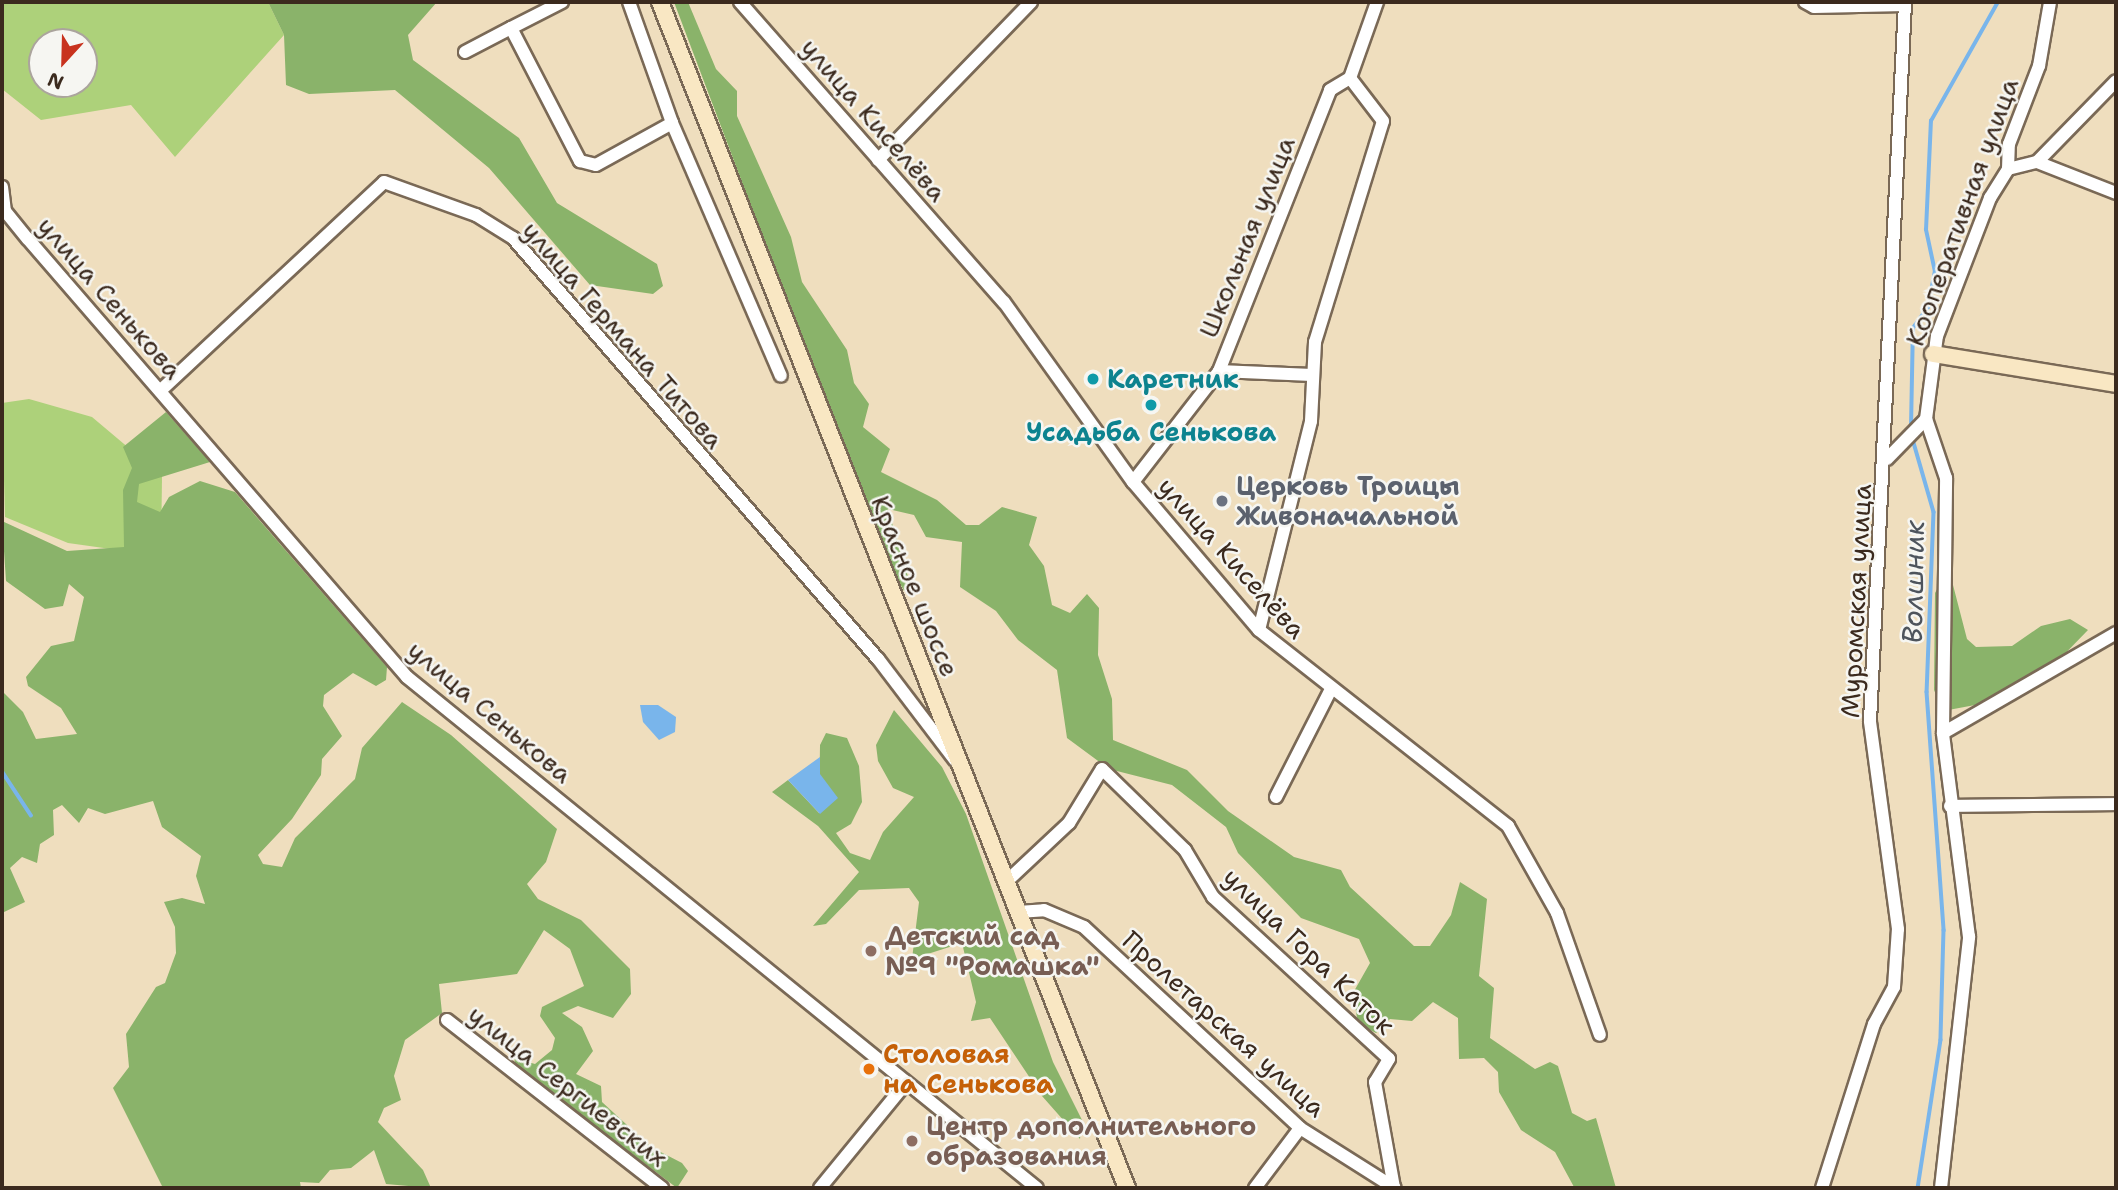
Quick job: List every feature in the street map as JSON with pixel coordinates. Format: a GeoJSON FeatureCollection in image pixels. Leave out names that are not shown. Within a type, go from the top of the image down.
{"type":"FeatureCollection","features":[{"type":"Feature","properties":{"kind":"main road","name":"Красное шоссе"},"geometry":{"type":"LineString","coordinates":[[660,2],[1127,1188]]}},
{"type":"Feature","properties":{"kind":"main road"},"geometry":{"type":"LineString","coordinates":[[1933,354],[2116,384]]}},
{"type":"Feature","properties":{"kind":"street"},"geometry":{"type":"LineString","coordinates":[[465,52],[562,2]]}},
{"type":"Feature","properties":{"kind":"street"},"geometry":{"type":"LineString","coordinates":[[629,2],[672,123],[781,376]]}},
{"type":"Feature","properties":{"kind":"street","name":"улица Киселёва"},"geometry":{"type":"LineString","coordinates":[[740,2],[1004,302],[1133,482],[1259,629],[1330,691],[1442,768],[1508,826],[1557,913],[1600,1035]]}},
{"type":"Feature","properties":{"kind":"street"},"geometry":{"type":"LineString","coordinates":[[878,159],[1031,2]]}},
{"type":"Feature","properties":{"kind":"street","name":"Школьная улица"},"geometry":{"type":"LineString","coordinates":[[1133,482],[1219,371],[1330,90],[1350,78],[1377,2]]}},
{"type":"Feature","properties":{"kind":"street"},"geometry":{"type":"LineString","coordinates":[[1805,2],[1814,7],[1905,3]]}},
{"type":"Feature","properties":{"kind":"street","name":"Кооперативная улица"},"geometry":{"type":"LineString","coordinates":[[1941,1188],[1969,937],[1950,806],[1943,733],[1946,478],[1926,419],[1933,354],[1990,198],[2008,169],[2009,144],[2039,66],[2050,2]]}},
{"type":"Feature","properties":{"kind":"street","name":"Муромская улица"},"geometry":{"type":"LineString","coordinates":[[1822,1188],[1874,1024],[1894,987],[1898,929],[1870,721],[1887,459],[1891,216],[1905,3]]}},
{"type":"Feature","properties":{"kind":"street"},"geometry":{"type":"LineString","coordinates":[[512,28],[580,161],[596,165],[672,123]]}},
{"type":"Feature","properties":{"kind":"street"},"geometry":{"type":"LineString","coordinates":[[1259,629],[1302,465],[1312,375],[1334,269],[1383,121],[1350,78]]}},
{"type":"Feature","properties":{"kind":"street"},"geometry":{"type":"LineString","coordinates":[[2008,169],[2037,162],[2116,81]]}},
{"type":"Feature","properties":{"kind":"street"},"geometry":{"type":"LineString","coordinates":[[2037,162],[2116,193]]}},
{"type":"Feature","properties":{"kind":"street","name":"улица Германа Титова"},"geometry":{"type":"LineString","coordinates":[[160,391],[384,182],[476,215],[513,238],[878,659],[962,769]]}},
{"type":"Feature","properties":{"kind":"street","name":"улица Сенькова"},"geometry":{"type":"LineString","coordinates":[[2,187],[13,220],[407,677],[1037,1188]]}},
{"type":"Feature","properties":{"kind":"street"},"geometry":{"type":"LineString","coordinates":[[1219,371],[1312,375]]}},
{"type":"Feature","properties":{"kind":"street"},"geometry":{"type":"LineString","coordinates":[[1887,459],[1926,419]]}},
{"type":"Feature","properties":{"kind":"street"},"geometry":{"type":"LineString","coordinates":[[1943,733],[2116,633]]}},
{"type":"Feature","properties":{"kind":"street"},"geometry":{"type":"LineString","coordinates":[[1276,797],[1330,691]]}},
{"type":"Feature","properties":{"kind":"street","name":"улица Гора Каток"},"geometry":{"type":"LineString","coordinates":[[1006,882],[1069,823],[1102,769],[1185,850],[1213,897],[1389,1059],[1375,1082],[1394,1188]]}},
{"type":"Feature","properties":{"kind":"street"},"geometry":{"type":"LineString","coordinates":[[1950,806],[2116,804]]}},
{"type":"Feature","properties":{"kind":"street","name":"Пролетарская улица"},"geometry":{"type":"LineString","coordinates":[[1018,912],[1044,910],[1084,927],[1300,1128],[1394,1188]]}},
{"type":"Feature","properties":{"kind":"street","name":"улица Сергиевских"},"geometry":{"type":"LineString","coordinates":[[447,1020],[662,1188]]}},
{"type":"Feature","properties":{"kind":"street"},"geometry":{"type":"LineString","coordinates":[[820,1188],[906,1083]]}},
{"type":"Feature","properties":{"kind":"street"},"geometry":{"type":"LineString","coordinates":[[1255,1188],[1300,1128]]}},
{"type":"Feature","properties":{"kind":"green space"},"geometry":{"type":"Polygon","coordinates":[[[2,2],[268,2],[284,35],[175,157],[131,105],[41,120],[2,89],[2,2]]]}},
{"type":"Feature","properties":{"kind":"green space"},"geometry":{"type":"Polygon","coordinates":[[[268,2],[437,2],[408,35],[413,60],[519,138],[557,203],[657,264],[663,286],[653,294],[590,285],[489,168],[395,90],[309,94],[286,85],[284,35],[268,2]]]}},
{"type":"Feature","properties":{"kind":"green space"},"geometry":{"type":"Polygon","coordinates":[[[674,2],[688,2],[716,69],[737,91],[737,116],[791,237],[802,282],[847,350],[854,383],[869,404],[863,427],[890,449],[881,472],[937,500],[966,525],[979,525],[1002,507],[1037,517],[1029,545],[1044,566],[1052,605],[1070,613],[1087,594],[1099,608],[1098,655],[1112,699],[1113,740],[1187,770],[1228,811],[1294,857],[1341,870],[1350,887],[1414,946],[1430,946],[1451,915],[1460,882],[1487,899],[1479,976],[1494,988],[1490,1038],[1535,1069],[1550,1062],[1558,1066],[1572,1113],[1587,1121],[1596,1118],[1616,1188],[1574,1187],[1555,1152],[1521,1130],[1499,1092],[1498,1072],[1484,1058],[1459,1059],[1458,1018],[1433,1002],[1412,1021],[1390,1019],[1376,1033],[1358,1024],[1353,993],[1370,963],[1359,939],[1301,918],[1238,853],[1226,827],[1172,785],[1109,769],[1067,738],[1057,670],[1018,640],[996,611],[960,587],[962,542],[926,537],[914,515],[888,509],[909,580],[904,591],[879,545],[674,2]]]}},
{"type":"Feature","properties":{"kind":"green space"},"geometry":{"type":"Polygon","coordinates":[[[29,399],[92,417],[162,476],[161,556],[68,543],[5,517],[2,403],[29,399]]]}},
{"type":"Feature","properties":{"kind":"green space"},"geometry":{"type":"Polygon","coordinates":[[[166,412],[210,462],[139,484],[137,502],[160,512],[169,497],[200,481],[235,492],[387,667],[386,680],[376,686],[353,673],[324,695],[323,706],[342,736],[322,759],[321,775],[292,819],[258,855],[263,864],[282,867],[295,838],[355,779],[362,748],[402,702],[451,735],[557,829],[546,862],[527,884],[538,899],[581,920],[630,969],[631,994],[613,1018],[578,1006],[562,1013],[582,1027],[593,1051],[576,1074],[601,1086],[602,1102],[651,1147],[682,1163],[688,1171],[677,1188],[516,1067],[514,1058],[535,1064],[552,1050],[555,1038],[540,1016],[542,1007],[584,986],[570,949],[544,930],[517,974],[439,984],[442,1013],[405,1040],[394,1076],[401,1100],[384,1108],[378,1122],[423,1170],[431,1188],[386,1184],[374,1150],[351,1168],[330,1170],[319,1183],[300,1182],[301,1188],[163,1188],[113,1088],[129,1067],[126,1034],[156,987],[165,983],[176,953],[175,927],[164,902],[182,898],[205,904],[196,876],[201,856],[162,827],[153,801],[105,814],[88,808],[79,823],[62,805],[53,810],[54,835],[40,844],[37,863],[22,857],[10,868],[25,902],[2,913],[2,691],[23,712],[36,739],[77,734],[61,708],[28,686],[26,677],[51,646],[74,641],[84,597],[69,584],[63,606],[45,609],[6,581],[2,521],[67,551],[124,547],[123,490],[132,468],[123,447],[166,412]]]}},
{"type":"Feature","properties":{"kind":"green space"},"geometry":{"type":"Polygon","coordinates":[[[1943,578],[1953,585],[1967,639],[1976,647],[2012,646],[2041,626],[2070,619],[2088,630],[2051,668],[1975,705],[1943,711],[1934,690],[1935,593],[1943,578]]]}},
{"type":"Feature","properties":{"kind":"green space"},"geometry":{"type":"Polygon","coordinates":[[[894,710],[942,767],[966,814],[1053,1062],[1082,1120],[1080,1139],[1042,1096],[990,1018],[971,1021],[976,1002],[962,943],[912,959],[919,902],[909,888],[859,890],[826,924],[813,926],[859,872],[818,826],[772,792],[788,780],[819,813],[820,745],[826,733],[847,738],[859,766],[862,802],[851,824],[836,833],[850,853],[870,860],[883,832],[914,797],[893,788],[878,761],[876,745],[894,710]]]}},
{"type":"Feature","properties":{"kind":"water"},"geometry":{"type":"Polygon","coordinates":[[[640,705],[658,705],[676,717],[675,732],[659,740],[643,722],[640,705]]]}},
{"type":"Feature","properties":{"kind":"water"},"geometry":{"type":"Polygon","coordinates":[[[820,757],[820,774],[838,798],[820,814],[788,780],[820,757]]]}},
{"type":"Feature","properties":{"kind":"waterway","name":"Волшник"},"geometry":{"type":"LineString","coordinates":[[1911,428],[1913,328],[1928,307],[1935,272],[1926,230],[1931,121],[1998,2]]}},
{"type":"Feature","properties":{"kind":"waterway","name":"Волшник"},"geometry":{"type":"LineString","coordinates":[[1912,436],[1934,512],[1927,692],[1944,930],[1941,1040],[1918,1188]]}},
{"type":"Feature","properties":{"kind":"waterway"},"geometry":{"type":"LineString","coordinates":[[2,771],[31,815]]}},
{"type":"Feature","properties":{"kind":"place","name":"Каретник"},"geometry":{"type":"Point","coordinates":[1093,379]}},
{"type":"Feature","properties":{"kind":"place","name":"Усадьба Сенькова"},"geometry":{"type":"Point","coordinates":[1151,405]}},
{"type":"Feature","properties":{"kind":"place","name":"Церковь Троицы Живоначальной"},"geometry":{"type":"Point","coordinates":[1222,501]}},
{"type":"Feature","properties":{"kind":"place","name":"Детский сад №9 \"Ромашка\""},"geometry":{"type":"Point","coordinates":[871,951]}},
{"type":"Feature","properties":{"kind":"place","name":"Столовая на Сенькова"},"geometry":{"type":"Point","coordinates":[869,1069]}},
{"type":"Feature","properties":{"kind":"place","name":"Центр дополнительного образования"},"geometry":{"type":"Point","coordinates":[912,1141]}}]}
